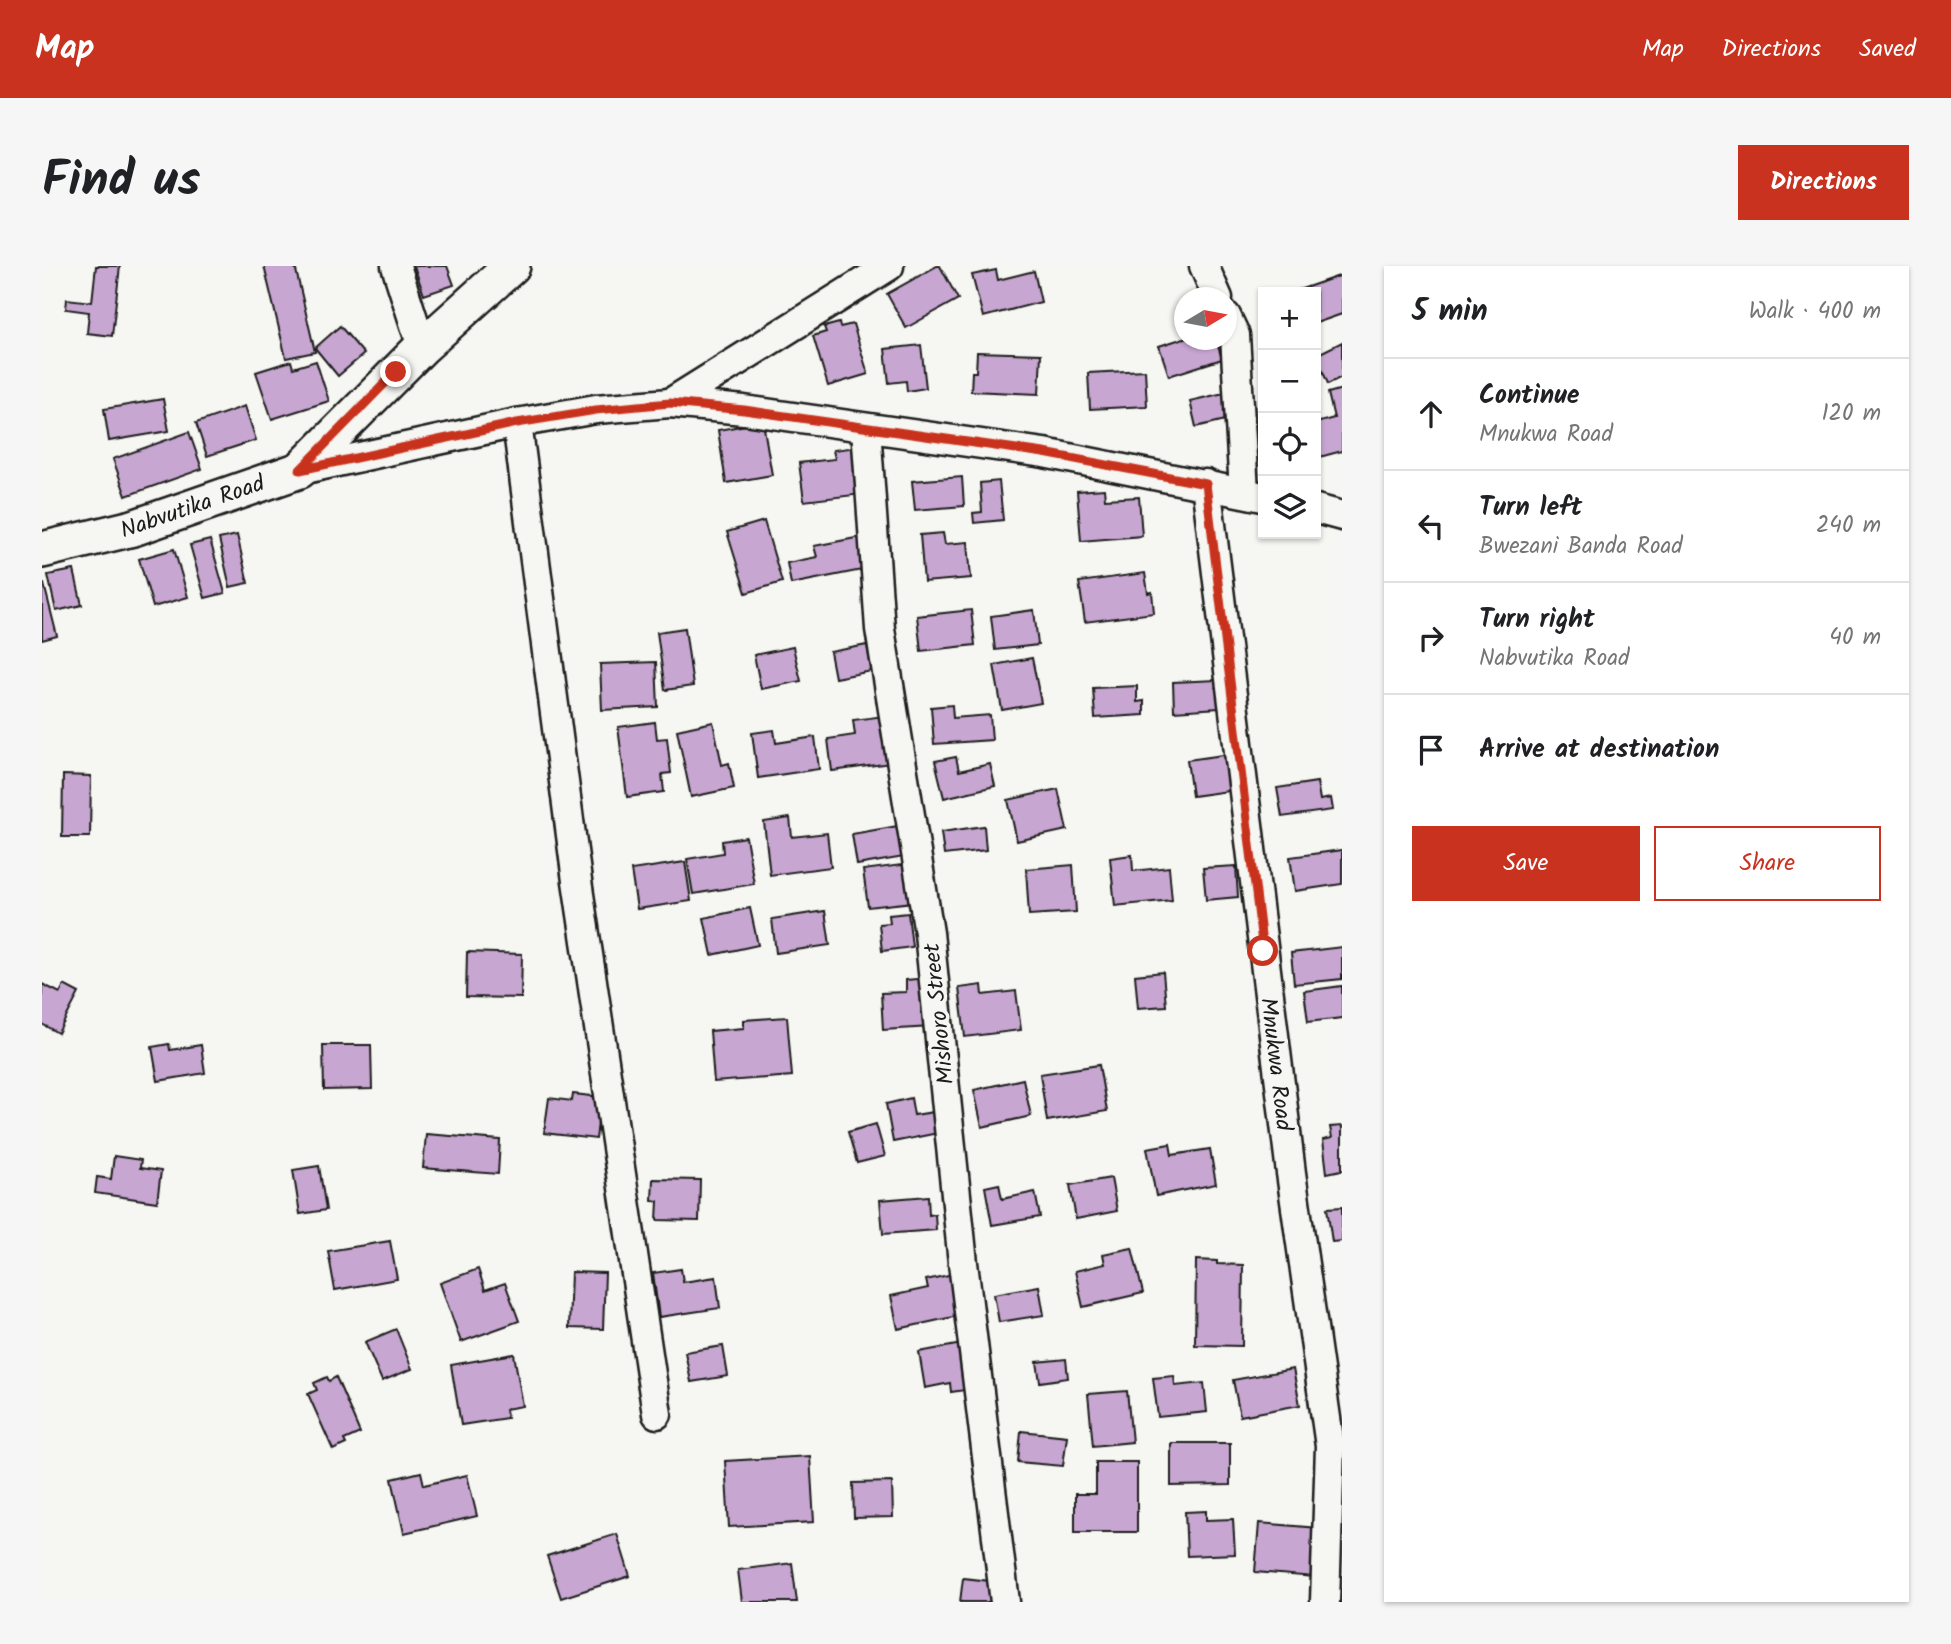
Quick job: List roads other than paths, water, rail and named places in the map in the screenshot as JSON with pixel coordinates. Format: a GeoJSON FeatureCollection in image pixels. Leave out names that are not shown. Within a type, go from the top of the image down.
{"type":"FeatureCollection","features":[{"type":"Feature","properties":{"kind":"street"},"geometry":{"type":"LineString","coordinates":[[396,266],[422,347]]}},
{"type":"Feature","properties":{"kind":"street","name":"Nabvutika Road"},"geometry":{"type":"LineString","coordinates":[[42,550],[133,528],[300,470],[422,347],[512,266]]}},
{"type":"Feature","properties":{"kind":"street"},"geometry":{"type":"LineString","coordinates":[[670,403],[889,266]]}},
{"type":"Feature","properties":{"kind":"street"},"geometry":{"type":"LineString","coordinates":[[1203,266],[1213,287]]}},
{"type":"Feature","properties":{"kind":"street"},"geometry":{"type":"LineString","coordinates":[[300,470],[517,423],[596,410],[670,403],[744,410],[1044,453],[1254,494],[1237,350]]}},
{"type":"Feature","properties":{"kind":"street"},"geometry":{"type":"LineString","coordinates":[[517,423],[577,881],[657,1415]]}},
{"type":"Feature","properties":{"kind":"street","name":"Mishoro Street"},"geometry":{"type":"LineString","coordinates":[[866,428],[880,629],[929,933],[963,1263],[1005,1602]]}},
{"type":"Feature","properties":{"kind":"street","name":"Mnukwa Road"},"geometry":{"type":"LineString","coordinates":[[1206,484],[1291,1173],[1330,1446],[1325,1602]]}},
{"type":"Feature","properties":{"kind":"street"},"geometry":{"type":"LineString","coordinates":[[1321,510],[1342,516]]}}]}
